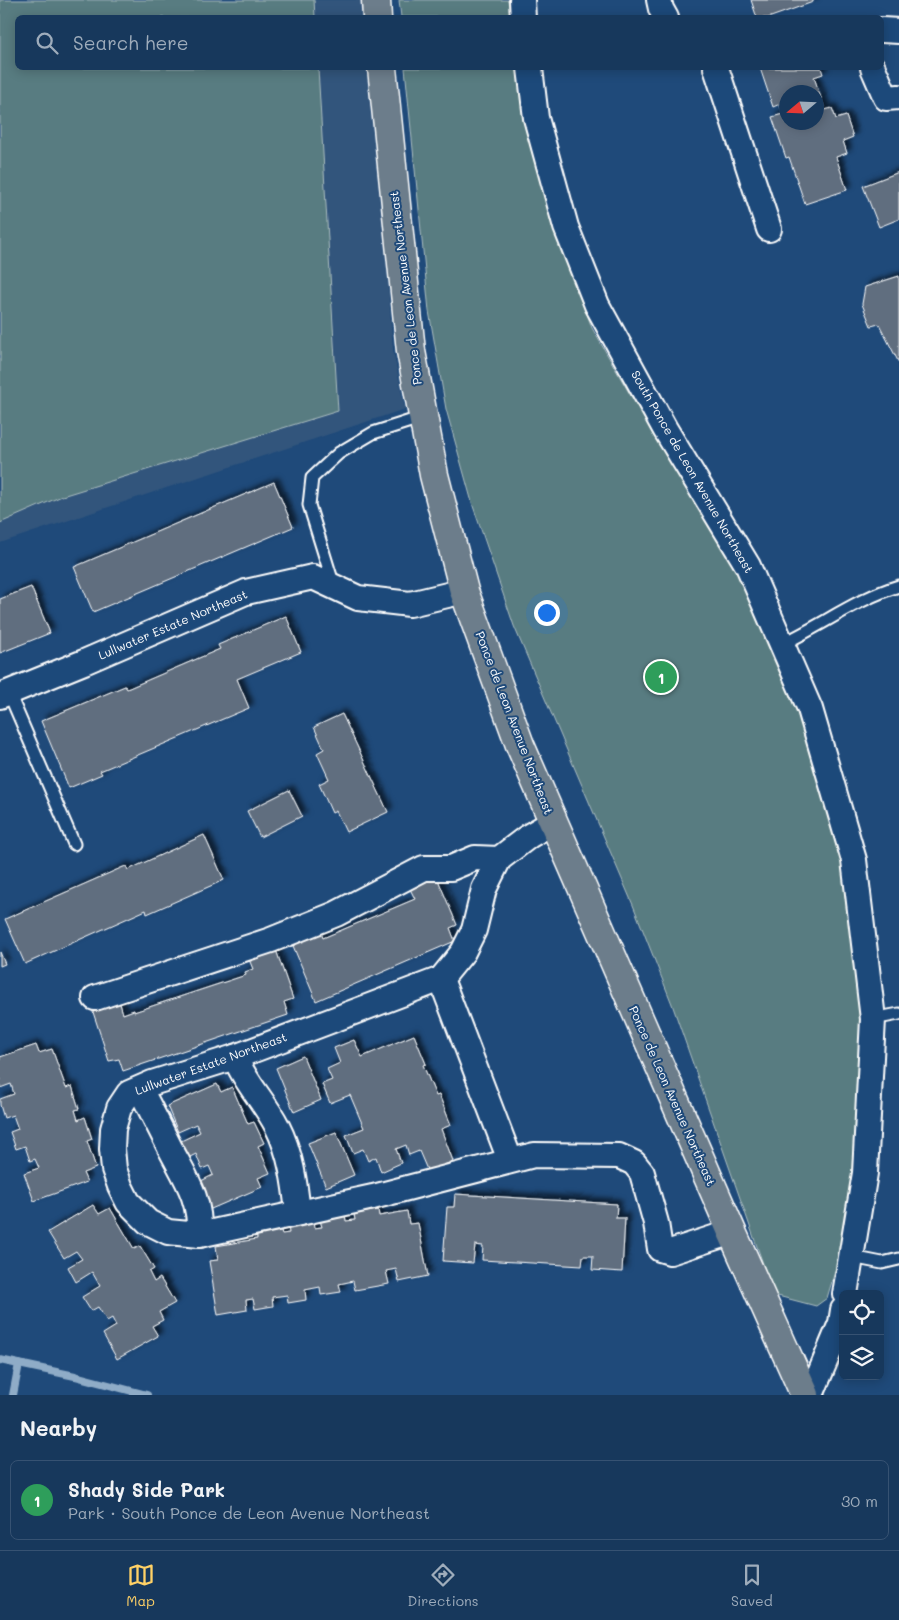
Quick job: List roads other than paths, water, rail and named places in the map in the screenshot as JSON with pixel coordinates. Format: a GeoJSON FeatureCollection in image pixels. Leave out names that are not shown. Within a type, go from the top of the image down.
{"type":"FeatureCollection","features":[{"type":"Feature","properties":{"kind":"highway"},"geometry":{"type":"LineString","coordinates":[[376,0],[377,15]]}},
{"type":"Feature","properties":{"kind":"highway","name":"Ponce de Leon Avenue Northeast"},"geometry":{"type":"LineString","coordinates":[[382,70],[411,351],[434,475],[464,591],[520,745],[805,1395]]}},
{"type":"Feature","properties":{"kind":"street"},"geometry":{"type":"LineString","coordinates":[[522,0],[524,15]]}},
{"type":"Feature","properties":{"kind":"street"},"geometry":{"type":"LineString","coordinates":[[659,0],[664,15]]}},
{"type":"Feature","properties":{"kind":"street"},"geometry":{"type":"LineString","coordinates":[[884,30],[899,31]]}},
{"type":"Feature","properties":{"kind":"street","name":"South Ponce de Leon Avenue Northeast"},"geometry":{"type":"LineString","coordinates":[[530,70],[536,118],[566,227],[597,305],[665,429],[748,566],[810,708],[854,860],[873,1019],[865,1173],[846,1290]]}},
{"type":"Feature","properties":{"kind":"street"},"geometry":{"type":"LineString","coordinates":[[717,70],[769,229]]}},
{"type":"Feature","properties":{"kind":"street"},"geometry":{"type":"LineString","coordinates":[[874,70],[886,98],[899,97]]}},
{"type":"Feature","properties":{"kind":"street","name":"Lullwater Estate Northeast"},"geometry":{"type":"LineString","coordinates":[[4,694],[84,662],[246,592],[314,577],[358,598],[410,604],[464,591]]}},
{"type":"Feature","properties":{"kind":"street"},"geometry":{"type":"LineString","coordinates":[[510,1160],[441,979],[463,952],[474,930],[484,889],[499,859],[553,822]]}},
{"type":"Feature","properties":{"kind":"street"},"geometry":{"type":"LineString","coordinates":[[95,998],[271,940],[320,921],[424,868],[451,868],[475,858],[499,859]]}},
{"type":"Feature","properties":{"kind":"street"},"geometry":{"type":"LineString","coordinates":[[451,868],[468,882],[484,889]]}},
{"type":"Feature","properties":{"kind":"street","name":"Lullwater Estate Northeast"},"geometry":{"type":"LineString","coordinates":[[441,979],[235,1057],[152,1083],[129,1094],[119,1108],[112,1129],[114,1169],[128,1202],[148,1222],[168,1232],[200,1235],[373,1197],[534,1155],[619,1156],[634,1163],[642,1173],[656,1223],[660,1249],[670,1252],[732,1232]]}},
{"type":"Feature","properties":{"kind":"street"},"geometry":{"type":"LineString","coordinates":[[235,1057],[241,1072],[265,1106],[282,1137],[292,1172],[298,1213]]}},
{"type":"Feature","properties":{"kind":"street"},"geometry":{"type":"LineString","coordinates":[[140,1088],[196,1198],[200,1235]]}},
{"type":"Feature","properties":{"kind":"street"},"geometry":{"type":"LineString","coordinates":[[810,1395],[839,1328]]}},
{"type":"Feature","properties":{"kind":"lane"},"geometry":{"type":"LineString","coordinates":[[334,587],[309,505],[312,478],[339,454],[373,433],[423,417]]}},
{"type":"Feature","properties":{"kind":"lane"},"geometry":{"type":"LineString","coordinates":[[782,644],[810,631],[880,592],[899,586]]}},
{"type":"Feature","properties":{"kind":"lane"},"geometry":{"type":"LineString","coordinates":[[4,694],[74,844]]}},
{"type":"Feature","properties":{"kind":"lane"},"geometry":{"type":"LineString","coordinates":[[873,1019],[899,1014]]}},
{"type":"Feature","properties":{"kind":"lane"},"geometry":{"type":"LineString","coordinates":[[852,1258],[882,1263],[899,1259]]}},
{"type":"Feature","properties":{"kind":"waterway"},"geometry":{"type":"LineString","coordinates":[[0,1360],[75,1376],[147,1395]]}},
{"type":"Feature","properties":{"kind":"waterway"},"geometry":{"type":"LineString","coordinates":[[13,1395],[19,1364]]}},
{"type":"Feature","properties":{"kind":"place","name":"Shady Side Park"},"geometry":{"type":"Point","coordinates":[661,677]}}]}
